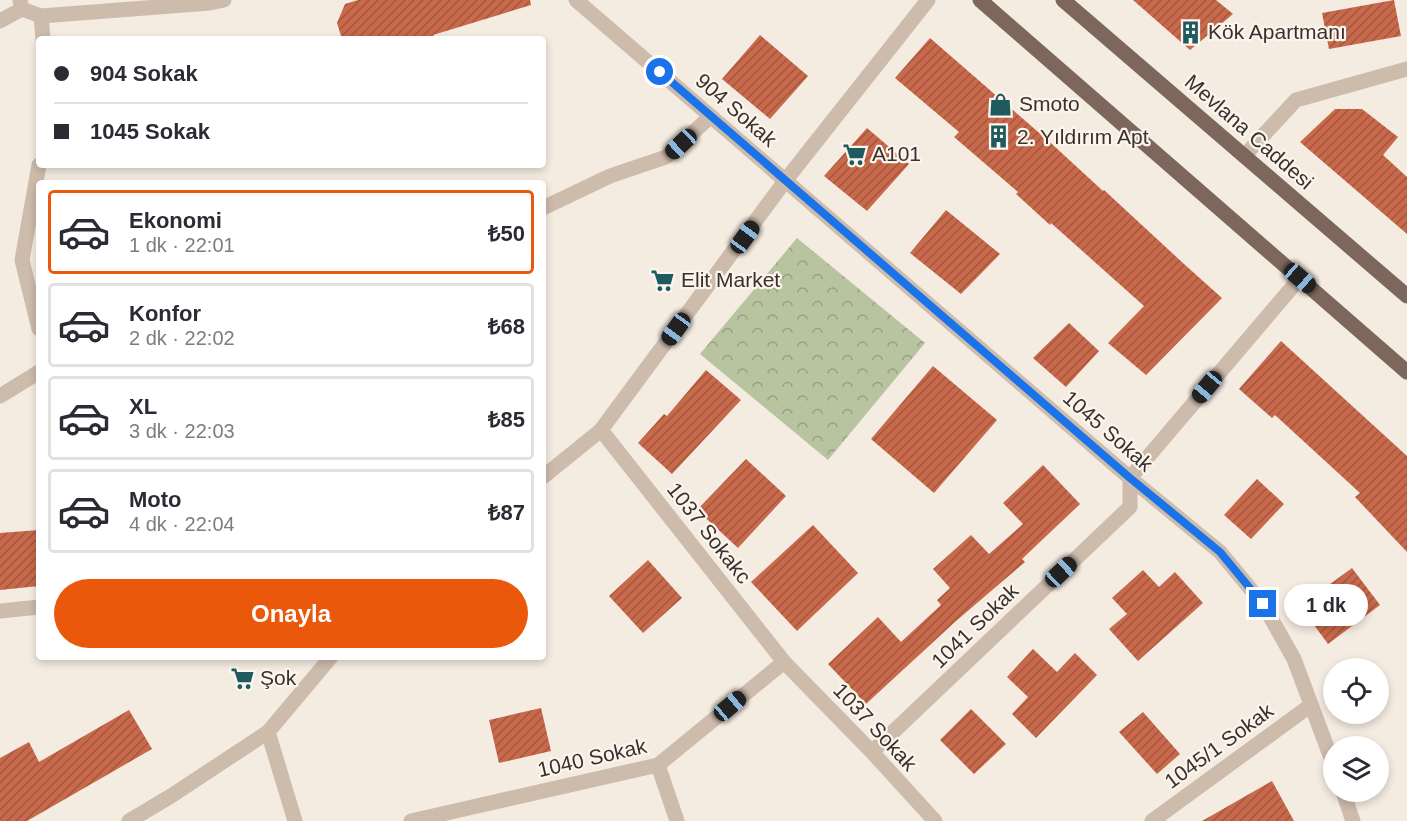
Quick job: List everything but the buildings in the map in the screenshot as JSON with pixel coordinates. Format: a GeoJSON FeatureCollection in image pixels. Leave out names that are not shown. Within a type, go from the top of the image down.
{"type":"FeatureCollection","features":[{"type":"Feature","properties":{"kind":"main road"},"geometry":{"type":"LineString","coordinates":[[980,0],[1407,372]]}},
{"type":"Feature","properties":{"kind":"main road","name":"Mevlana Caddesi"},"geometry":{"type":"LineString","coordinates":[[1063,0],[1407,296]]}},
{"type":"Feature","properties":{"kind":"street"},"geometry":{"type":"LineString","coordinates":[[0,21],[21,4],[41,16],[224,0]]}},
{"type":"Feature","properties":{"kind":"street","name":"904 Sokak"},"geometry":{"type":"LineString","coordinates":[[576,0],[786,181]]}},
{"type":"Feature","properties":{"kind":"street"},"geometry":{"type":"LineString","coordinates":[[546,475],[601,430],[786,181],[928,0]]}},
{"type":"Feature","properties":{"kind":"street"},"geometry":{"type":"LineString","coordinates":[[41,16],[43,36]]}},
{"type":"Feature","properties":{"kind":"street"},"geometry":{"type":"LineString","coordinates":[[1245,155],[1296,99],[1407,69]]}},
{"type":"Feature","properties":{"kind":"street"},"geometry":{"type":"LineString","coordinates":[[546,207],[610,176],[666,157],[711,116]]}},
{"type":"Feature","properties":{"kind":"street","name":"1045 Sokak"},"geometry":{"type":"LineString","coordinates":[[786,181],[1130,478],[1220,552],[1263,604],[1294,659],[1323,737]]}},
{"type":"Feature","properties":{"kind":"street"},"geometry":{"type":"LineString","coordinates":[[36,182],[22,260],[36,317]]}},
{"type":"Feature","properties":{"kind":"street"},"geometry":{"type":"LineString","coordinates":[[1130,478],[1300,278]]}},
{"type":"Feature","properties":{"kind":"street"},"geometry":{"type":"LineString","coordinates":[[0,396],[36,374]]}},
{"type":"Feature","properties":{"kind":"street","name":"1037 Sokakc"},"geometry":{"type":"LineString","coordinates":[[601,430],[784,662]]}},
{"type":"Feature","properties":{"kind":"street","name":"1041 Sokak"},"geometry":{"type":"LineString","coordinates":[[872,752],[1130,507],[1130,478]]}},
{"type":"Feature","properties":{"kind":"street"},"geometry":{"type":"LineString","coordinates":[[0,611],[36,607]]}},
{"type":"Feature","properties":{"kind":"street"},"geometry":{"type":"LineString","coordinates":[[129,821],[268,732],[328,660]]}},
{"type":"Feature","properties":{"kind":"street","name":"1037 Sokak"},"geometry":{"type":"LineString","coordinates":[[784,662],[872,752],[935,821]]}},
{"type":"Feature","properties":{"kind":"street","name":"1040 Sokak"},"geometry":{"type":"LineString","coordinates":[[411,821],[658,765],[784,662]]}},
{"type":"Feature","properties":{"kind":"street","name":"1045/1 Sokak"},"geometry":{"type":"LineString","coordinates":[[1152,821],[1311,705]]}},
{"type":"Feature","properties":{"kind":"street"},"geometry":{"type":"LineString","coordinates":[[268,732],[295,821]]}},
{"type":"Feature","properties":{"kind":"street"},"geometry":{"type":"LineString","coordinates":[[658,765],[677,821]]}},
{"type":"Feature","properties":{"kind":"street"},"geometry":{"type":"LineString","coordinates":[[1346,802],[1353,821]]}},
{"type":"Feature","properties":{"kind":"green space"},"geometry":{"type":"Polygon","coordinates":[[[797,238],[925,343],[828,460],[700,354],[797,238]]]}},
{"type":"Feature","properties":{"kind":"place","name":"Kök Apartmanı"},"geometry":{"type":"Point","coordinates":[1190,32]}},
{"type":"Feature","properties":{"kind":"place","name":"Smoto"},"geometry":{"type":"Point","coordinates":[1001,104]}},
{"type":"Feature","properties":{"kind":"place","name":"2. Yıldırım Apt"},"geometry":{"type":"Point","coordinates":[999,137]}},
{"type":"Feature","properties":{"kind":"place","name":"A101"},"geometry":{"type":"Point","coordinates":[854,154]}},
{"type":"Feature","properties":{"kind":"place","name":"Elit Market"},"geometry":{"type":"Point","coordinates":[663,280]}},
{"type":"Feature","properties":{"kind":"place","name":"Şok"},"geometry":{"type":"Point","coordinates":[242,678]}},
{"type":"Feature","properties":{"kind":"route"},"geometry":{"type":"LineString","coordinates":[[660,72],[1130,478],[1220,552],[1263,604]]}}]}
